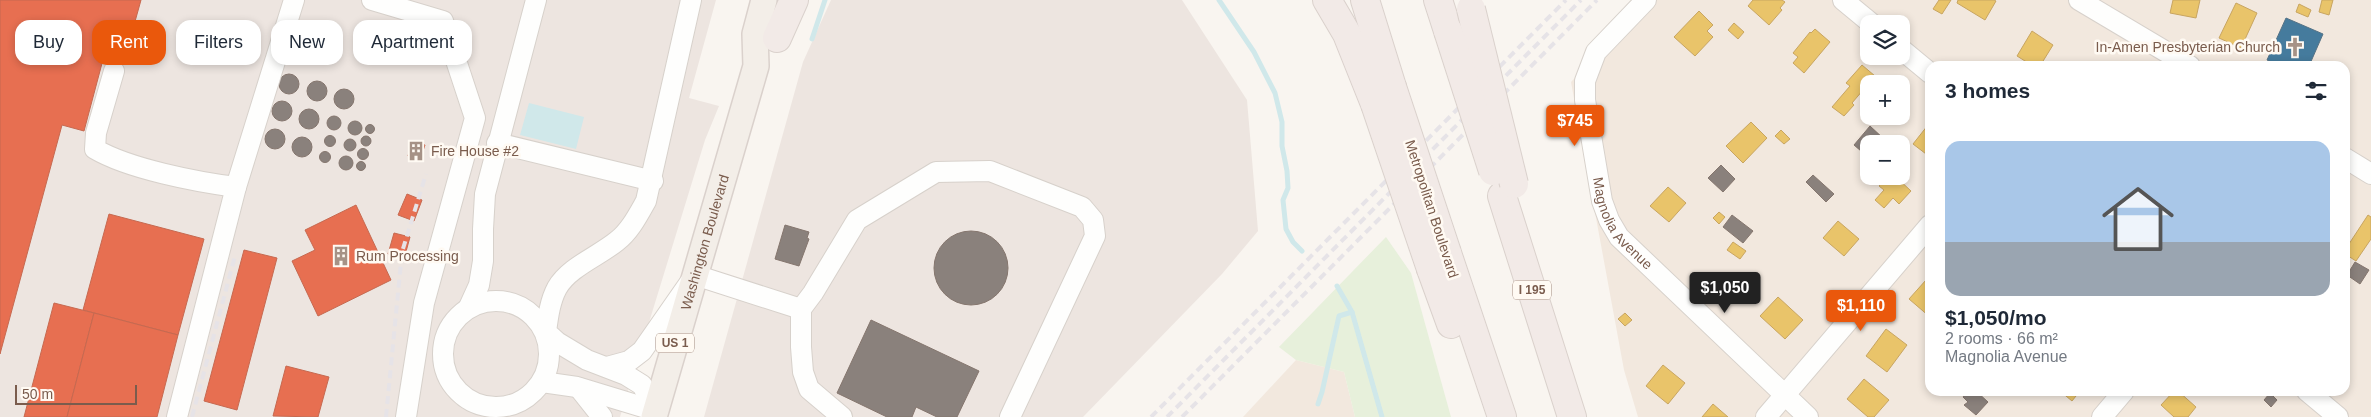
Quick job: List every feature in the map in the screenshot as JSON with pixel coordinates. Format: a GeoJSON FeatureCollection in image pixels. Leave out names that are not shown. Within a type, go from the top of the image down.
{"type":"FeatureCollection","features":[{"type":"Feature","properties":{"kind":"highway"},"geometry":{"type":"LineString","coordinates":[[777,38],[794,0]]}},
{"type":"Feature","properties":{"kind":"highway"},"geometry":{"type":"LineString","coordinates":[[1327,0],[1383,96]]}},
{"type":"Feature","properties":{"kind":"highway","name":"Metropolitan Boulevard"},"geometry":{"type":"LineString","coordinates":[[1365,0],[1383,96],[1439,261],[1502,417]]}},
{"type":"Feature","properties":{"kind":"highway","name":"I 195"},"geometry":{"type":"LineString","coordinates":[[1438,0],[1508,190],[1572,417]]}},
{"type":"Feature","properties":{"kind":"highway"},"geometry":{"type":"LineString","coordinates":[[1470,5],[1508,190]]}},
{"type":"Feature","properties":{"kind":"highway"},"geometry":{"type":"LineString","coordinates":[[1439,261],[1484,417]]}},
{"type":"Feature","properties":{"kind":"main road","name":"Washington Boulevard"},"geometry":{"type":"LineString","coordinates":[[655,414],[756,66],[755,34],[764,0]]}},
{"type":"Feature","properties":{"kind":"main road","name":"Washington Boulevard"},"geometry":{"type":"LineString","coordinates":[[756,66],[777,38],[788,0]]}},
{"type":"Feature","properties":{"kind":"street"},"geometry":{"type":"LineString","coordinates":[[177,417],[236,187],[294,0]]}},
{"type":"Feature","properties":{"kind":"street"},"geometry":{"type":"LineString","coordinates":[[372,0],[444,22],[475,118],[424,303],[406,417]]}},
{"type":"Feature","properties":{"kind":"street"},"geometry":{"type":"LineString","coordinates":[[469,307],[479,285],[483,261],[482,229],[485,194],[536,0]]}},
{"type":"Feature","properties":{"kind":"street"},"geometry":{"type":"LineString","coordinates":[[655,414],[642,385],[607,367],[587,360],[556,342],[546,332],[536,318],[522,306],[504,301],[486,301],[469,307],[454,319],[445,335],[442,353],[445,371],[454,387],[466,399],[500,412],[531,395],[542,382],[548,366],[550,349],[546,332],[550,308],[557,288],[565,277],[619,240],[635,220],[646,201],[653,181],[691,0]]}},
{"type":"Feature","properties":{"kind":"street","name":"Magnolia Avenue"},"geometry":{"type":"LineString","coordinates":[[1646,0],[1596,52],[1585,81],[1585,100],[1602,201],[1609,220],[1619,237],[1808,417]]}},
{"type":"Feature","properties":{"kind":"street"},"geometry":{"type":"LineString","coordinates":[[1843,0],[1861,15]]}},
{"type":"Feature","properties":{"kind":"street"},"geometry":{"type":"LineString","coordinates":[[2079,0],[2182,61]]}},
{"type":"Feature","properties":{"kind":"street"},"geometry":{"type":"LineString","coordinates":[[1910,56],[1925,69]]}},
{"type":"Feature","properties":{"kind":"street"},"geometry":{"type":"LineString","coordinates":[[114,71],[96,133],[95,149],[111,158],[205,183],[236,187]]}},
{"type":"Feature","properties":{"kind":"street"},"geometry":{"type":"LineString","coordinates":[[497,143],[653,181]]}},
{"type":"Feature","properties":{"kind":"street"},"geometry":{"type":"LineString","coordinates":[[2350,161],[2371,174]]}},
{"type":"Feature","properties":{"kind":"street"},"geometry":{"type":"LineString","coordinates":[[842,417],[809,389],[804,372],[801,347],[801,309],[813,293],[857,220],[936,172],[990,172],[1082,207],[1093,220],[1096,236],[1010,417]]}},
{"type":"Feature","properties":{"kind":"street"},"geometry":{"type":"LineString","coordinates":[[1766,417],[1925,231]]}},
{"type":"Feature","properties":{"kind":"street"},"geometry":{"type":"LineString","coordinates":[[607,367],[629,361],[642,351],[695,274],[801,309]]}},
{"type":"Feature","properties":{"kind":"street"},"geometry":{"type":"LineString","coordinates":[[542,382],[577,387],[655,414]]}},
{"type":"Feature","properties":{"kind":"street"},"geometry":{"type":"LineString","coordinates":[[577,387],[602,417]]}},
{"type":"Feature","properties":{"kind":"street"},"geometry":{"type":"LineString","coordinates":[[2102,417],[2120,396]]}},
{"type":"Feature","properties":{"kind":"street"},"geometry":{"type":"LineString","coordinates":[[2313,396],[2338,417]]}},
{"type":"Feature","properties":{"kind":"shaded area"},"geometry":{"type":"Polygon","coordinates":[[[0,0],[716,0],[689,98],[719,106],[705,140],[620,417],[0,417],[0,0]]]}},
{"type":"Feature","properties":{"kind":"shaded area"},"geometry":{"type":"Polygon","coordinates":[[[831,0],[1182,0],[1247,100],[1258,231],[1222,274],[1083,417],[704,417],[803,62],[831,0]]]}},
{"type":"Feature","properties":{"kind":"shaded area"},"geometry":{"type":"Polygon","coordinates":[[[1651,0],[2371,0],[2371,417],[1638,417],[1624,370],[1571,82],[1651,0]]]}},
{"type":"Feature","properties":{"kind":"shaded area"},"geometry":{"type":"Polygon","coordinates":[[[1296,360],[1344,372],[1355,417],[1243,417],[1296,360]]]}},
{"type":"Feature","properties":{"kind":"green space"},"geometry":{"type":"Polygon","coordinates":[[[1386,237],[1411,273],[1451,417],[1355,417],[1344,372],[1296,360],[1279,347],[1386,237]]]}},
{"type":"Feature","properties":{"kind":"water"},"geometry":{"type":"Polygon","coordinates":[[[529,103],[584,117],[576,149],[520,135],[529,103]]]}},
{"type":"Feature","properties":{"kind":"building: Homes"},"geometry":{"type":"Polygon","coordinates":[[[1753,0],[1782,0],[1785,2],[1780,8],[1782,10],[1769,25],[1748,6],[1753,0]]]}},
{"type":"Feature","properties":{"kind":"building: Homes"},"geometry":{"type":"Polygon","coordinates":[[[1939,0],[1951,0],[1942,14],[1933,9],[1939,0]]]}},
{"type":"Feature","properties":{"kind":"building: Homes"},"geometry":{"type":"Polygon","coordinates":[[[1958,0],[1996,1],[1985,20],[1957,3],[1958,0]]]}},
{"type":"Feature","properties":{"kind":"building: Homes"},"geometry":{"type":"Polygon","coordinates":[[[2173,0],[2200,0],[2196,18],[2170,13],[2173,0]]]}},
{"type":"Feature","properties":{"kind":"building: Homes"},"geometry":{"type":"Polygon","coordinates":[[[2322,0],[2333,0],[2329,15],[2319,12],[2322,0]]]}},
{"type":"Feature","properties":{"kind":"building: Homes"},"geometry":{"type":"Polygon","coordinates":[[[2236,3],[2257,13],[2241,48],[2219,38],[2236,3]]]}},
{"type":"Feature","properties":{"kind":"building: Homes"},"geometry":{"type":"Polygon","coordinates":[[[2299,4],[2311,10],[2308,17],[2296,12],[2299,4]]]}},
{"type":"Feature","properties":{"kind":"building: Homes"},"geometry":{"type":"Polygon","coordinates":[[[1699,11],[1713,25],[1707,31],[1713,37],[1695,56],[1674,37],[1699,11]]]}},
{"type":"Feature","properties":{"kind":"building: Homes"},"geometry":{"type":"Polygon","coordinates":[[[1734,23],[1744,32],[1738,39],[1728,30],[1734,23]]]}},
{"type":"Feature","properties":{"kind":"building: Homes"},"geometry":{"type":"Polygon","coordinates":[[[1815,29],[1830,42],[1804,73],[1793,63],[1798,57],[1793,53],[1810,32],[1815,29]]]}},
{"type":"Feature","properties":{"kind":"building: Homes"},"geometry":{"type":"Polygon","coordinates":[[[2032,31],[2053,45],[2043,61],[2025,61],[2017,56],[2032,31]]]}},
{"type":"Feature","properties":{"kind":"building: Homes"},"geometry":{"type":"Polygon","coordinates":[[[1862,65],[1874,75],[1860,75],[1860,94],[1852,103],[1854,105],[1844,116],[1832,107],[1850,86],[1846,83],[1862,65]]]}},
{"type":"Feature","properties":{"kind":"building: Homes"},"geometry":{"type":"Polygon","coordinates":[[[1751,122],[1767,138],[1743,163],[1726,146],[1751,122]]]}},
{"type":"Feature","properties":{"kind":"building: Homes"},"geometry":{"type":"Polygon","coordinates":[[[1925,129],[1925,153],[1913,144],[1925,129]]]}},
{"type":"Feature","properties":{"kind":"building: Homes"},"geometry":{"type":"Polygon","coordinates":[[[1781,130],[1790,139],[1784,144],[1775,136],[1781,130]]]}},
{"type":"Feature","properties":{"kind":"building: Homes"},"geometry":{"type":"Polygon","coordinates":[[[1905,185],[1911,191],[1899,204],[1893,198],[1884,208],[1875,200],[1884,190],[1879,186],[1905,185]]]}},
{"type":"Feature","properties":{"kind":"building: Homes"},"geometry":{"type":"Polygon","coordinates":[[[1668,187],[1686,203],[1669,222],[1650,206],[1668,187]]]}},
{"type":"Feature","properties":{"kind":"building: Homes"},"geometry":{"type":"Polygon","coordinates":[[[1719,212],[1725,217],[1719,224],[1713,218],[1719,212]]]}},
{"type":"Feature","properties":{"kind":"building: Homes"},"geometry":{"type":"Polygon","coordinates":[[[2368,215],[2371,217],[2371,239],[2356,261],[2350,257],[2350,242],[2368,215]]]}},
{"type":"Feature","properties":{"kind":"building: Homes"},"geometry":{"type":"Polygon","coordinates":[[[1838,221],[1859,239],[1844,256],[1823,238],[1838,221]]]}},
{"type":"Feature","properties":{"kind":"building: Homes"},"geometry":{"type":"Polygon","coordinates":[[[1733,242],[1746,251],[1740,259],[1727,250],[1733,242]]]}},
{"type":"Feature","properties":{"kind":"building: Homes"},"geometry":{"type":"Polygon","coordinates":[[[1925,281],[1925,313],[1909,299],[1925,281]]]}},
{"type":"Feature","properties":{"kind":"building: Homes"},"geometry":{"type":"Polygon","coordinates":[[[1778,297],[1803,320],[1785,339],[1760,316],[1778,297]]]}},
{"type":"Feature","properties":{"kind":"building: Homes"},"geometry":{"type":"Polygon","coordinates":[[[1625,313],[1632,320],[1625,326],[1618,319],[1625,313]]]}},
{"type":"Feature","properties":{"kind":"building: Homes"},"geometry":{"type":"Polygon","coordinates":[[[1886,329],[1907,345],[1887,372],[1866,356],[1886,329]]]}},
{"type":"Feature","properties":{"kind":"building: Homes"},"geometry":{"type":"Polygon","coordinates":[[[1663,365],[1685,383],[1668,404],[1646,386],[1663,365]]]}},
{"type":"Feature","properties":{"kind":"building: Homes"},"geometry":{"type":"Polygon","coordinates":[[[1864,379],[1889,400],[1874,417],[1868,417],[1847,399],[1864,379]]]}},
{"type":"Feature","properties":{"kind":"building: Homes"},"geometry":{"type":"Polygon","coordinates":[[[2066,396],[2076,396],[2072,401],[2066,396]]]}},
{"type":"Feature","properties":{"kind":"building: Homes"},"geometry":{"type":"Polygon","coordinates":[[[2169,396],[2184,396],[2196,407],[2188,417],[2174,417],[2161,405],[2169,396]]]}},
{"type":"Feature","properties":{"kind":"building: Homes"},"geometry":{"type":"Polygon","coordinates":[[[1713,404],[1728,417],[1702,417],[1713,404]]]}},
{"type":"Feature","properties":{"kind":"building: Shops"},"geometry":{"type":"Polygon","coordinates":[[[0,0],[141,0],[135,20],[92,20],[92,65],[102,65],[84,131],[62,125],[0,354],[0,0]]]}},
{"type":"Feature","properties":{"kind":"building: Shops","name":"Fire House #2"},"geometry":{"type":"Polygon","coordinates":[[[412,142],[425,145],[420,160],[408,156],[412,142]]]}},
{"type":"Feature","properties":{"kind":"building: Shops"},"geometry":{"type":"Polygon","coordinates":[[[407,194],[422,200],[414,221],[398,215],[407,194]]]}},
{"type":"Feature","properties":{"kind":"building: Shops","name":"Rum Processing"},"geometry":{"type":"Polygon","coordinates":[[[356,205],[391,280],[318,316],[292,261],[315,250],[305,230],[356,205]]]}},
{"type":"Feature","properties":{"kind":"building: Shops"},"geometry":{"type":"Polygon","coordinates":[[[109,214],[204,239],[178,335],[83,310],[109,214]]]}},
{"type":"Feature","properties":{"kind":"building: Shops"},"geometry":{"type":"Polygon","coordinates":[[[394,233],[410,237],[404,259],[388,254],[394,233]]]}},
{"type":"Feature","properties":{"kind":"building: Shops"},"geometry":{"type":"Polygon","coordinates":[[[244,250],[277,258],[237,410],[204,401],[244,250]]]}},
{"type":"Feature","properties":{"kind":"building: Shops"},"geometry":{"type":"Polygon","coordinates":[[[54,303],[94,313],[67,417],[24,417],[54,303]]]}},
{"type":"Feature","properties":{"kind":"building: Shops"},"geometry":{"type":"Polygon","coordinates":[[[94,313],[178,335],[157,417],[67,417],[94,313]]]}},
{"type":"Feature","properties":{"kind":"building: Shops"},"geometry":{"type":"Polygon","coordinates":[[[286,366],[329,377],[318,417],[273,416],[286,366]]]}},
{"type":"Feature","properties":{"kind":"building: Public","name":"In-Amen Presbyterian Church"},"geometry":{"type":"Polygon","coordinates":[[[2286,18],[2323,34],[2311,61],[2267,60],[2286,18]]]}},
{"type":"Feature","properties":{"kind":"building: Industry"},"geometry":{"type":"Polygon","coordinates":[[[289,74],[296,77],[299,84],[296,91],[289,94],[282,91],[279,84],[282,77],[289,74]]]}},
{"type":"Feature","properties":{"kind":"building: Industry"},"geometry":{"type":"Polygon","coordinates":[[[317,81],[324,84],[327,91],[324,98],[317,101],[310,98],[307,91],[310,84],[317,81]]]}},
{"type":"Feature","properties":{"kind":"building: Industry"},"geometry":{"type":"Polygon","coordinates":[[[340,89],[348,89],[354,95],[354,103],[348,109],[340,109],[334,103],[334,95],[340,89]]]}},
{"type":"Feature","properties":{"kind":"building: Industry"},"geometry":{"type":"Polygon","coordinates":[[[282,101],[289,104],[292,111],[289,118],[282,121],[275,118],[272,111],[275,104],[282,101]]]}},
{"type":"Feature","properties":{"kind":"building: Industry"},"geometry":{"type":"Polygon","coordinates":[[[305,109],[313,109],[319,115],[319,123],[313,129],[305,129],[299,123],[299,115],[305,109]]]}},
{"type":"Feature","properties":{"kind":"building: Industry"},"geometry":{"type":"Polygon","coordinates":[[[334,116],[339,118],[341,123],[339,128],[334,130],[329,128],[327,123],[329,118],[334,116]]]}},
{"type":"Feature","properties":{"kind":"building: Industry"},"geometry":{"type":"Polygon","coordinates":[[[355,121],[360,123],[362,128],[360,133],[355,135],[350,133],[348,128],[350,123],[355,121]]]}},
{"type":"Feature","properties":{"kind":"building: Industry"},"geometry":{"type":"Polygon","coordinates":[[[370,124],[375,129],[370,134],[365,129],[370,124]]]}},
{"type":"Feature","properties":{"kind":"building: Industry"},"geometry":{"type":"Polygon","coordinates":[[[1870,126],[1880,135],[1862,135],[1870,126]]]}},
{"type":"Feature","properties":{"kind":"building: Industry"},"geometry":{"type":"Polygon","coordinates":[[[275,129],[282,132],[285,139],[282,146],[275,149],[268,146],[265,139],[268,132],[275,129]]]}},
{"type":"Feature","properties":{"kind":"building: Industry"},"geometry":{"type":"Polygon","coordinates":[[[330,135],[336,141],[330,147],[324,141],[330,135]]]}},
{"type":"Feature","properties":{"kind":"building: Industry"},"geometry":{"type":"Polygon","coordinates":[[[364,136],[368,136],[371,141],[370,145],[364,146],[361,143],[361,139],[364,136]]]}},
{"type":"Feature","properties":{"kind":"building: Industry"},"geometry":{"type":"Polygon","coordinates":[[[302,137],[309,140],[312,147],[309,154],[302,157],[295,154],[292,147],[295,140],[302,137]]]}},
{"type":"Feature","properties":{"kind":"building: Industry"},"geometry":{"type":"Polygon","coordinates":[[[1860,138],[1860,150],[1854,145],[1860,138]]]}},
{"type":"Feature","properties":{"kind":"building: Industry"},"geometry":{"type":"Polygon","coordinates":[[[348,139],[352,139],[356,145],[352,151],[348,151],[344,147],[344,143],[348,139]]]}},
{"type":"Feature","properties":{"kind":"building: Industry"},"geometry":{"type":"Polygon","coordinates":[[[361,149],[365,149],[368,154],[367,158],[361,159],[358,156],[358,152],[361,149]]]}},
{"type":"Feature","properties":{"kind":"building: Industry"},"geometry":{"type":"Polygon","coordinates":[[[323,152],[327,152],[330,157],[329,161],[323,162],[320,159],[320,155],[323,152]]]}},
{"type":"Feature","properties":{"kind":"building: Industry"},"geometry":{"type":"Polygon","coordinates":[[[346,156],[351,158],[353,163],[351,168],[346,170],[341,168],[339,163],[341,158],[346,156]]]}},
{"type":"Feature","properties":{"kind":"building: Industry"},"geometry":{"type":"Polygon","coordinates":[[[361,161],[366,166],[361,171],[356,166],[361,161]]]}},
{"type":"Feature","properties":{"kind":"building: Industry"},"geometry":{"type":"Polygon","coordinates":[[[1721,165],[1735,179],[1723,192],[1708,178],[1721,165]]]}},
{"type":"Feature","properties":{"kind":"building: Industry"},"geometry":{"type":"Polygon","coordinates":[[[1813,175],[1834,194],[1826,202],[1806,182],[1813,175]]]}},
{"type":"Feature","properties":{"kind":"building: Industry"},"geometry":{"type":"Polygon","coordinates":[[[1732,215],[1753,231],[1743,243],[1723,227],[1732,215]]]}},
{"type":"Feature","properties":{"kind":"building: Industry"},"geometry":{"type":"Polygon","coordinates":[[[785,225],[809,232],[807,238],[809,239],[799,266],[775,259],[785,225]]]}},
{"type":"Feature","properties":{"kind":"building: Industry"},"geometry":{"type":"Polygon","coordinates":[[[971,231],[985,234],[997,242],[1005,254],[1008,268],[1005,282],[997,294],[985,302],[971,305],[957,302],[945,294],[937,282],[934,268],[937,254],[945,242],[957,234],[971,231]]]}},
{"type":"Feature","properties":{"kind":"building: Industry"},"geometry":{"type":"Polygon","coordinates":[[[2355,262],[2369,270],[2360,284],[2350,277],[2350,270],[2355,262]]]}},
{"type":"Feature","properties":{"kind":"building: Industry"},"geometry":{"type":"Polygon","coordinates":[[[871,320],[979,371],[957,417],[937,417],[916,407],[912,417],[887,417],[837,393],[871,320]]]}},
{"type":"Feature","properties":{"kind":"building: Industry"},"geometry":{"type":"Polygon","coordinates":[[[1981,396],[1988,402],[1976,415],[1964,405],[1968,402],[1963,397],[1981,396]]]}},
{"type":"Feature","properties":{"kind":"building: Industry"},"geometry":{"type":"Polygon","coordinates":[[[2267,396],[2273,396],[2277,400],[2271,407],[2264,400],[2267,396]]]}},
{"type":"Feature","properties":{"kind":"waterway"},"geometry":{"type":"LineString","coordinates":[[812,39],[825,0]]}},
{"type":"Feature","properties":{"kind":"waterway"},"geometry":{"type":"LineString","coordinates":[[1219,0],[1254,52],[1275,93],[1282,122],[1282,146],[1287,171],[1288,188],[1283,200],[1286,229],[1293,242],[1302,251]]}},
{"type":"Feature","properties":{"kind":"waterway"},"geometry":{"type":"LineString","coordinates":[[1337,286],[1352,312],[1382,417]]}},
{"type":"Feature","properties":{"kind":"waterway"},"geometry":{"type":"LineString","coordinates":[[1318,404],[1339,316],[1352,312]]}},
{"type":"Feature","properties":{"kind":"railway"},"geometry":{"type":"LineString","coordinates":[[1151,417],[1566,0]]}},
{"type":"Feature","properties":{"kind":"railway"},"geometry":{"type":"LineString","coordinates":[[1167,417],[1581,0]]}},
{"type":"Feature","properties":{"kind":"railway"},"geometry":{"type":"LineString","coordinates":[[1182,417],[1597,0]]}},
{"type":"Feature","properties":{"kind":"railway"},"geometry":{"type":"LineString","coordinates":[[386,417],[402,252],[426,174]]}},
{"type":"Feature","properties":{"kind":"railway"},"geometry":{"type":"LineString","coordinates":[[192,417],[235,256]]}},
{"type":"Feature","properties":{"kind":"place","name":"In-Amen Presbyterian Church"},"geometry":{"type":"Point","coordinates":[2295,47]}},
{"type":"Feature","properties":{"kind":"place","name":"Fire House #2"},"geometry":{"type":"Point","coordinates":[416,151]}},
{"type":"Feature","properties":{"kind":"place","name":"Rum Processing"},"geometry":{"type":"Point","coordinates":[341,256]}}]}
